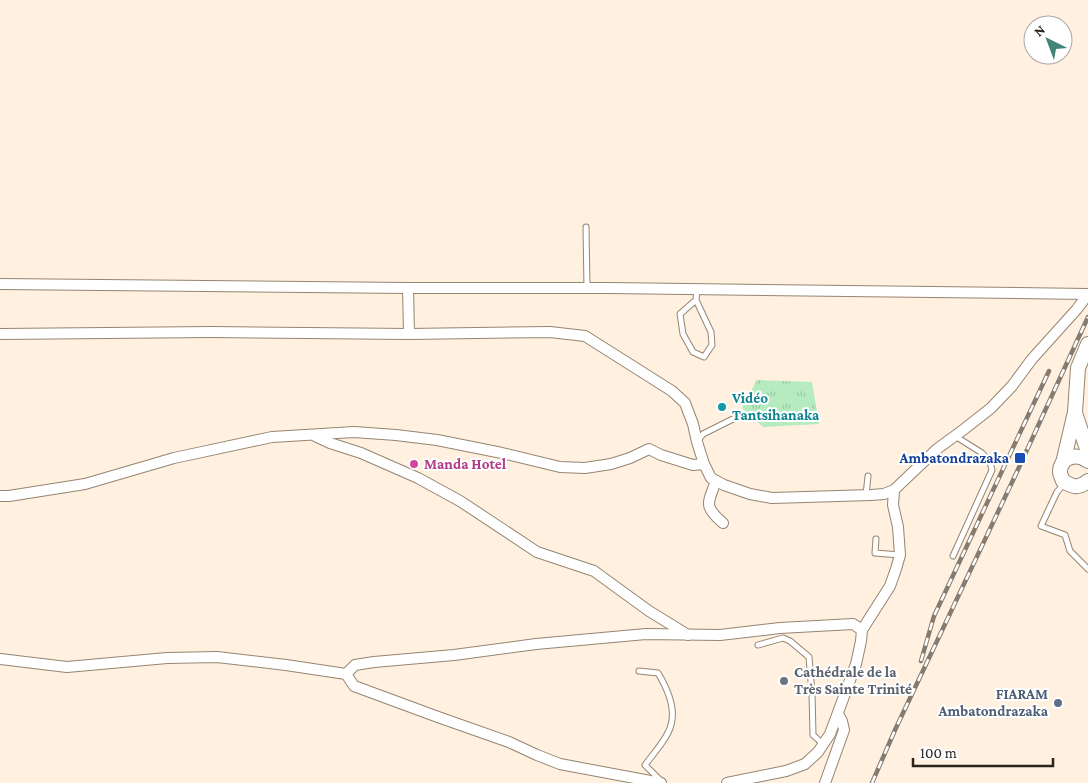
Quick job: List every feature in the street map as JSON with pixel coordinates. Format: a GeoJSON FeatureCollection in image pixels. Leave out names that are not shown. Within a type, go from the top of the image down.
{"type":"FeatureCollection","features":[{"type":"Feature","properties":{"kind":"street"},"geometry":{"type":"LineString","coordinates":[[0,284],[586,288],[696,295],[1088,294]]}},
{"type":"Feature","properties":{"kind":"street"},"geometry":{"type":"LineString","coordinates":[[408,288],[409,334]]}},
{"type":"Feature","properties":{"kind":"street"},"geometry":{"type":"LineString","coordinates":[[0,334],[550,332],[584,336],[672,391],[685,403],[704,464],[711,478],[716,481],[750,494],[772,498],[866,495],[884,494],[894,490],[937,449],[990,408],[1012,386],[1032,359],[1078,310],[1088,294]]}},
{"type":"Feature","properties":{"kind":"street"},"geometry":{"type":"LineString","coordinates":[[1086,484],[1072,487],[1063,481],[1060,471],[1075,412],[1078,368],[1088,344]]}},
{"type":"Feature","properties":{"kind":"street"},"geometry":{"type":"LineString","coordinates":[[1075,412],[1088,452]]}},
{"type":"Feature","properties":{"kind":"street"},"geometry":{"type":"LineString","coordinates":[[0,496],[85,484],[174,458],[272,437],[354,432],[437,440],[560,467],[585,468],[611,464],[649,449],[692,465],[704,464]]}},
{"type":"Feature","properties":{"kind":"street"},"geometry":{"type":"LineString","coordinates":[[313,435],[330,443],[361,453],[435,487],[460,501],[537,552],[594,571],[649,611],[689,635]]}},
{"type":"Feature","properties":{"kind":"street"},"geometry":{"type":"LineString","coordinates":[[1063,463],[1068,458],[1077,455],[1084,457],[1088,461]]}},
{"type":"Feature","properties":{"kind":"street"},"geometry":{"type":"LineString","coordinates":[[716,481],[708,501],[709,509],[722,523]]}},
{"type":"Feature","properties":{"kind":"street"},"geometry":{"type":"LineString","coordinates":[[727,783],[752,780],[805,764],[818,752],[830,734],[856,664],[862,630],[890,586],[900,555],[898,528],[893,505],[894,490]]}},
{"type":"Feature","properties":{"kind":"street"},"geometry":{"type":"LineString","coordinates":[[346,674],[355,666],[374,662],[646,634],[720,635],[780,628],[852,624],[862,630]]}},
{"type":"Feature","properties":{"kind":"street"},"geometry":{"type":"LineString","coordinates":[[0,660],[67,667],[167,658],[217,657],[291,665],[346,674],[354,686],[509,742],[560,764],[662,783]]}},
{"type":"Feature","properties":{"kind":"street"},"geometry":{"type":"LineString","coordinates":[[825,783],[844,730],[838,714]]}},
{"type":"Feature","properties":{"kind":"lane"},"geometry":{"type":"LineString","coordinates":[[586,227],[586,288]]}},
{"type":"Feature","properties":{"kind":"lane"},"geometry":{"type":"LineString","coordinates":[[696,295],[711,332],[712,345],[704,357],[693,352],[683,334],[680,314],[696,295]]}},
{"type":"Feature","properties":{"kind":"lane"},"geometry":{"type":"LineString","coordinates":[[697,442],[704,434],[737,417]]}},
{"type":"Feature","properties":{"kind":"lane"},"geometry":{"type":"LineString","coordinates":[[953,556],[992,470],[990,462],[982,454],[955,436]]}},
{"type":"Feature","properties":{"kind":"lane"},"geometry":{"type":"LineString","coordinates":[[866,495],[868,476]]}},
{"type":"Feature","properties":{"kind":"lane"},"geometry":{"type":"LineString","coordinates":[[1065,482],[1057,492],[1040,526],[1065,535],[1070,551],[1088,569]]}},
{"type":"Feature","properties":{"kind":"lane"},"geometry":{"type":"LineString","coordinates":[[876,539],[875,553],[900,555]]}},
{"type":"Feature","properties":{"kind":"lane"},"geometry":{"type":"LineString","coordinates":[[758,645],[783,638],[790,641],[809,657],[813,735],[823,744]]}},
{"type":"Feature","properties":{"kind":"lane"},"geometry":{"type":"LineString","coordinates":[[639,671],[658,673],[666,686],[672,707],[671,726],[662,743],[645,764],[662,783]]}},
{"type":"Feature","properties":{"kind":"green space"},"geometry":{"type":"Polygon","coordinates":[[[757,380],[812,382],[819,424],[763,427],[742,408],[757,380]]]}},
{"type":"Feature","properties":{"kind":"railway"},"geometry":{"type":"LineString","coordinates":[[872,783],[1088,317]]}},
{"type":"Feature","properties":{"kind":"railway"},"geometry":{"type":"LineString","coordinates":[[921,661],[934,616],[1049,371]]}},
{"type":"Feature","properties":{"kind":"place","name":"Vidéo Tantsihanaka"},"geometry":{"type":"Point","coordinates":[722,407]}},
{"type":"Feature","properties":{"kind":"place","name":"Ambatondrazaka"},"geometry":{"type":"Point","coordinates":[1020,458]}},
{"type":"Feature","properties":{"kind":"place","name":"Manda Hotel"},"geometry":{"type":"Point","coordinates":[414,464]}},
{"type":"Feature","properties":{"kind":"place","name":"Cathédrale de la Très Sainte Trinité"},"geometry":{"type":"Point","coordinates":[784,681]}},
{"type":"Feature","properties":{"kind":"place","name":"FIARAM Ambatondrazaka"},"geometry":{"type":"Point","coordinates":[1058,703]}}]}
